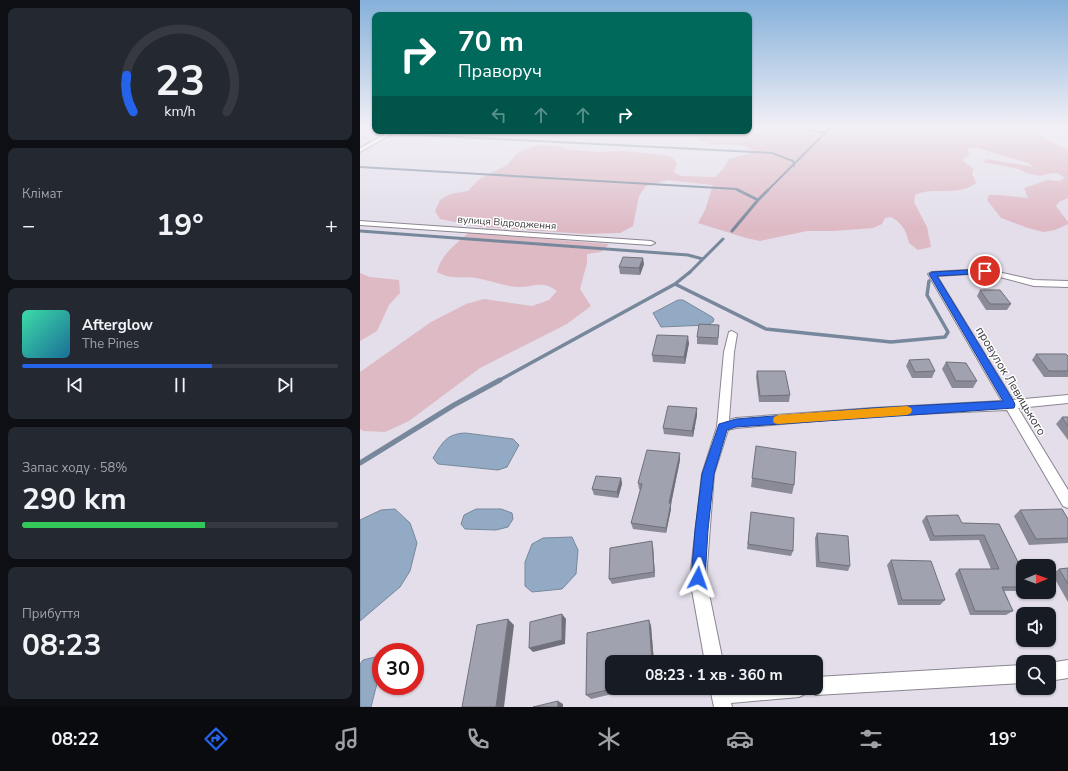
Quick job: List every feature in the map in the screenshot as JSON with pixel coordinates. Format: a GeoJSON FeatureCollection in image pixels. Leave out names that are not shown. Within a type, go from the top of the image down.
{"type":"FeatureCollection","features":[{"type":"Feature","properties":{"kind":"street","name":"вулиця Відродження"},"geometry":{"type":"LineString","coordinates":[[360,223],[652,243]]}},
{"type":"Feature","properties":{"kind":"street","name":"провулок Левицького"},"geometry":{"type":"LineString","coordinates":[[1068,284],[1034,283],[985,271],[932,274],[1068,502]]}},
{"type":"Feature","properties":{"kind":"street"},"geometry":{"type":"LineString","coordinates":[[713,655],[698,578],[708,474],[723,427],[729,352],[732,334]]}},
{"type":"Feature","properties":{"kind":"street"},"geometry":{"type":"LineString","coordinates":[[723,427],[736,423],[766,420],[873,412],[1010,405],[1068,399]]}},
{"type":"Feature","properties":{"kind":"street"},"geometry":{"type":"LineString","coordinates":[[1056,671],[1068,669]]}},
{"type":"Feature","properties":{"kind":"street"},"geometry":{"type":"LineString","coordinates":[[823,686],[1016,674]]}},
{"type":"Feature","properties":{"kind":"street"},"geometry":{"type":"LineString","coordinates":[[721,697],[738,695]]}},
{"type":"Feature","properties":{"kind":"shaded area"},"geometry":{"type":"Polygon","coordinates":[[[510,161],[676,161],[677,162],[674,172],[681,176],[715,177],[724,168],[728,161],[963,161],[974,169],[972,173],[976,183],[962,190],[930,191],[915,195],[914,202],[927,227],[931,247],[918,250],[909,243],[907,234],[901,225],[891,217],[885,218],[882,224],[873,228],[834,231],[807,231],[760,241],[746,238],[698,223],[705,210],[713,185],[667,180],[646,186],[639,196],[633,226],[620,233],[586,234],[481,227],[440,219],[435,211],[440,200],[450,194],[468,191],[478,180],[507,165],[510,161]]]}},
{"type":"Feature","properties":{"kind":"shaded area"},"geometry":{"type":"Polygon","coordinates":[[[999,161],[1034,167],[1021,161],[1068,161],[1068,198],[1059,202],[1056,206],[1068,224],[1055,230],[1044,232],[1028,228],[1001,218],[987,200],[989,195],[1028,198],[1024,188],[1048,180],[1060,181],[1065,178],[1057,173],[1040,176],[1027,173],[1019,169],[983,162],[999,161]]]}},
{"type":"Feature","properties":{"kind":"shaded area"},"geometry":{"type":"Polygon","coordinates":[[[468,233],[609,244],[601,252],[587,254],[587,263],[580,289],[591,306],[567,324],[480,368],[409,421],[385,432],[363,431],[360,429],[360,372],[431,322],[466,304],[484,299],[532,306],[549,300],[557,291],[547,285],[516,287],[476,278],[447,276],[437,272],[441,261],[468,233]]]}},
{"type":"Feature","properties":{"kind":"shaded area"},"geometry":{"type":"Polygon","coordinates":[[[360,273],[370,277],[399,280],[400,293],[389,305],[377,331],[360,341],[360,273]]]}},
{"type":"Feature","properties":{"kind":"water"},"geometry":{"type":"Polygon","coordinates":[[[678,300],[683,300],[712,317],[714,319],[713,322],[707,325],[661,327],[653,313],[678,300]]]}},
{"type":"Feature","properties":{"kind":"water"},"geometry":{"type":"Polygon","coordinates":[[[465,433],[513,439],[519,445],[507,467],[498,470],[438,464],[433,458],[445,440],[453,435],[465,433]]]}},
{"type":"Feature","properties":{"kind":"water"},"geometry":{"type":"Polygon","coordinates":[[[395,509],[410,523],[417,543],[410,571],[400,587],[360,621],[360,520],[381,510],[395,509]]]}},
{"type":"Feature","properties":{"kind":"water"},"geometry":{"type":"Polygon","coordinates":[[[476,509],[501,509],[512,513],[513,519],[508,527],[496,530],[465,529],[461,524],[464,515],[476,509]]]}},
{"type":"Feature","properties":{"kind":"water"},"geometry":{"type":"Polygon","coordinates":[[[572,537],[578,550],[576,574],[562,589],[532,592],[525,586],[525,562],[532,544],[543,538],[572,537]]]}},
{"type":"Feature","properties":{"kind":"water"},"geometry":{"type":"Polygon","coordinates":[[[372,658],[372,695],[374,695],[371,707],[360,707],[360,664],[363,660],[372,658]]]}},
{"type":"Feature","properties":{"kind":"building"},"geometry":{"type":"Polygon","coordinates":[[[623,257],[643,258],[639,268],[619,267],[623,257]]]}},
{"type":"Feature","properties":{"kind":"building"},"geometry":{"type":"Polygon","coordinates":[[[980,290],[1000,290],[1011,304],[990,304],[980,290]]]}},
{"type":"Feature","properties":{"kind":"building"},"geometry":{"type":"Polygon","coordinates":[[[699,324],[719,325],[718,338],[697,337],[699,324]]]}},
{"type":"Feature","properties":{"kind":"building"},"geometry":{"type":"Polygon","coordinates":[[[657,335],[688,336],[684,357],[652,355],[657,335]]]}},
{"type":"Feature","properties":{"kind":"building"},"geometry":{"type":"Polygon","coordinates":[[[1036,354],[1066,354],[1068,356],[1068,371],[1049,371],[1036,354]]]}},
{"type":"Feature","properties":{"kind":"building"},"geometry":{"type":"Polygon","coordinates":[[[929,359],[935,371],[915,372],[909,360],[929,359]]]}},
{"type":"Feature","properties":{"kind":"building"},"geometry":{"type":"Polygon","coordinates":[[[946,362],[966,363],[977,381],[956,381],[946,362]]]}},
{"type":"Feature","properties":{"kind":"building"},"geometry":{"type":"Polygon","coordinates":[[[757,371],[785,371],[790,395],[760,396],[757,371]]]}},
{"type":"Feature","properties":{"kind":"building"},"geometry":{"type":"Polygon","coordinates":[[[668,406],[697,408],[692,431],[663,428],[668,406]]]}},
{"type":"Feature","properties":{"kind":"building"},"geometry":{"type":"Polygon","coordinates":[[[1062,417],[1068,417],[1068,426],[1062,417]]]}},
{"type":"Feature","properties":{"kind":"building"},"geometry":{"type":"Polygon","coordinates":[[[756,446],[796,452],[794,485],[752,478],[756,446]]]}},
{"type":"Feature","properties":{"kind":"building"},"geometry":{"type":"Polygon","coordinates":[[[647,450],[680,453],[669,503],[671,503],[666,528],[631,523],[642,484],[638,483],[647,450]]]}},
{"type":"Feature","properties":{"kind":"building"},"geometry":{"type":"Polygon","coordinates":[[[596,476],[621,478],[617,492],[592,489],[596,476]]]}},
{"type":"Feature","properties":{"kind":"building"},"geometry":{"type":"Polygon","coordinates":[[[1062,509],[1068,519],[1068,538],[1036,539],[1020,510],[1062,509]]]}},
{"type":"Feature","properties":{"kind":"building"},"geometry":{"type":"Polygon","coordinates":[[[751,512],[794,518],[793,551],[748,544],[751,512]]]}},
{"type":"Feature","properties":{"kind":"building"},"geometry":{"type":"Polygon","coordinates":[[[958,515],[962,523],[999,524],[1016,559],[1016,587],[1002,587],[1013,611],[975,611],[959,569],[999,569],[984,535],[934,536],[926,516],[958,515]]]}},
{"type":"Feature","properties":{"kind":"building"},"geometry":{"type":"Polygon","coordinates":[[[817,533],[848,536],[850,566],[819,562],[817,533]]]}},
{"type":"Feature","properties":{"kind":"building"},"geometry":{"type":"Polygon","coordinates":[[[652,541],[654,572],[609,579],[610,548],[652,541]]]}},
{"type":"Feature","properties":{"kind":"building"},"geometry":{"type":"Polygon","coordinates":[[[891,560],[931,561],[945,600],[902,600],[891,560]]]}},
{"type":"Feature","properties":{"kind":"building"},"geometry":{"type":"Polygon","coordinates":[[[1068,568],[1068,584],[1059,569],[1068,568]]]}},
{"type":"Feature","properties":{"kind":"building"},"geometry":{"type":"Polygon","coordinates":[[[562,614],[562,640],[529,648],[530,622],[562,614]]]}},
{"type":"Feature","properties":{"kind":"building"},"geometry":{"type":"Polygon","coordinates":[[[508,619],[496,707],[462,707],[477,625],[508,619]]]}},
{"type":"Feature","properties":{"kind":"building"},"geometry":{"type":"Polygon","coordinates":[[[649,620],[652,655],[605,655],[605,691],[586,695],[587,633],[649,620]]]}},
{"type":"Feature","properties":{"kind":"building"},"geometry":{"type":"Polygon","coordinates":[[[558,701],[558,707],[533,707],[558,701]]]}},
{"type":"Feature","properties":{"kind":"waterway"},"geometry":{"type":"LineString","coordinates":[[794,164],[797,161]]}},
{"type":"Feature","properties":{"kind":"waterway"},"geometry":{"type":"LineString","coordinates":[[758,200],[794,164]]}},
{"type":"Feature","properties":{"kind":"waterway"},"geometry":{"type":"LineString","coordinates":[[360,167],[736,189],[758,200]]}},
{"type":"Feature","properties":{"kind":"waterway"},"geometry":{"type":"LineString","coordinates":[[732,231],[758,200]]}},
{"type":"Feature","properties":{"kind":"waterway"},"geometry":{"type":"LineString","coordinates":[[360,231],[688,255],[703,259]]}},
{"type":"Feature","properties":{"kind":"waterway"},"geometry":{"type":"LineString","coordinates":[[703,259],[723,239]]}},
{"type":"Feature","properties":{"kind":"waterway"},"geometry":{"type":"LineString","coordinates":[[690,272],[703,259]]}},
{"type":"Feature","properties":{"kind":"waterway"},"geometry":{"type":"LineString","coordinates":[[675,284],[690,272]]}},
{"type":"Feature","properties":{"kind":"waterway"},"geometry":{"type":"LineString","coordinates":[[675,284],[766,329],[891,342],[945,337],[948,332],[927,295],[929,281]]}},
{"type":"Feature","properties":{"kind":"waterway"},"geometry":{"type":"LineString","coordinates":[[498,381],[675,284]]}},
{"type":"Feature","properties":{"kind":"waterway"},"geometry":{"type":"LineString","coordinates":[[360,463],[454,405],[500,380]]}},
{"type":"Feature","properties":{"kind":"slow traffic"},"geometry":{"type":"LineString","coordinates":[[778,420],[907,410]]}},
{"type":"Feature","properties":{"kind":"route"},"geometry":{"type":"LineString","coordinates":[[698,578],[708,474],[723,427],[736,423],[766,420],[873,412],[1010,405],[932,274],[985,271]]}}]}
